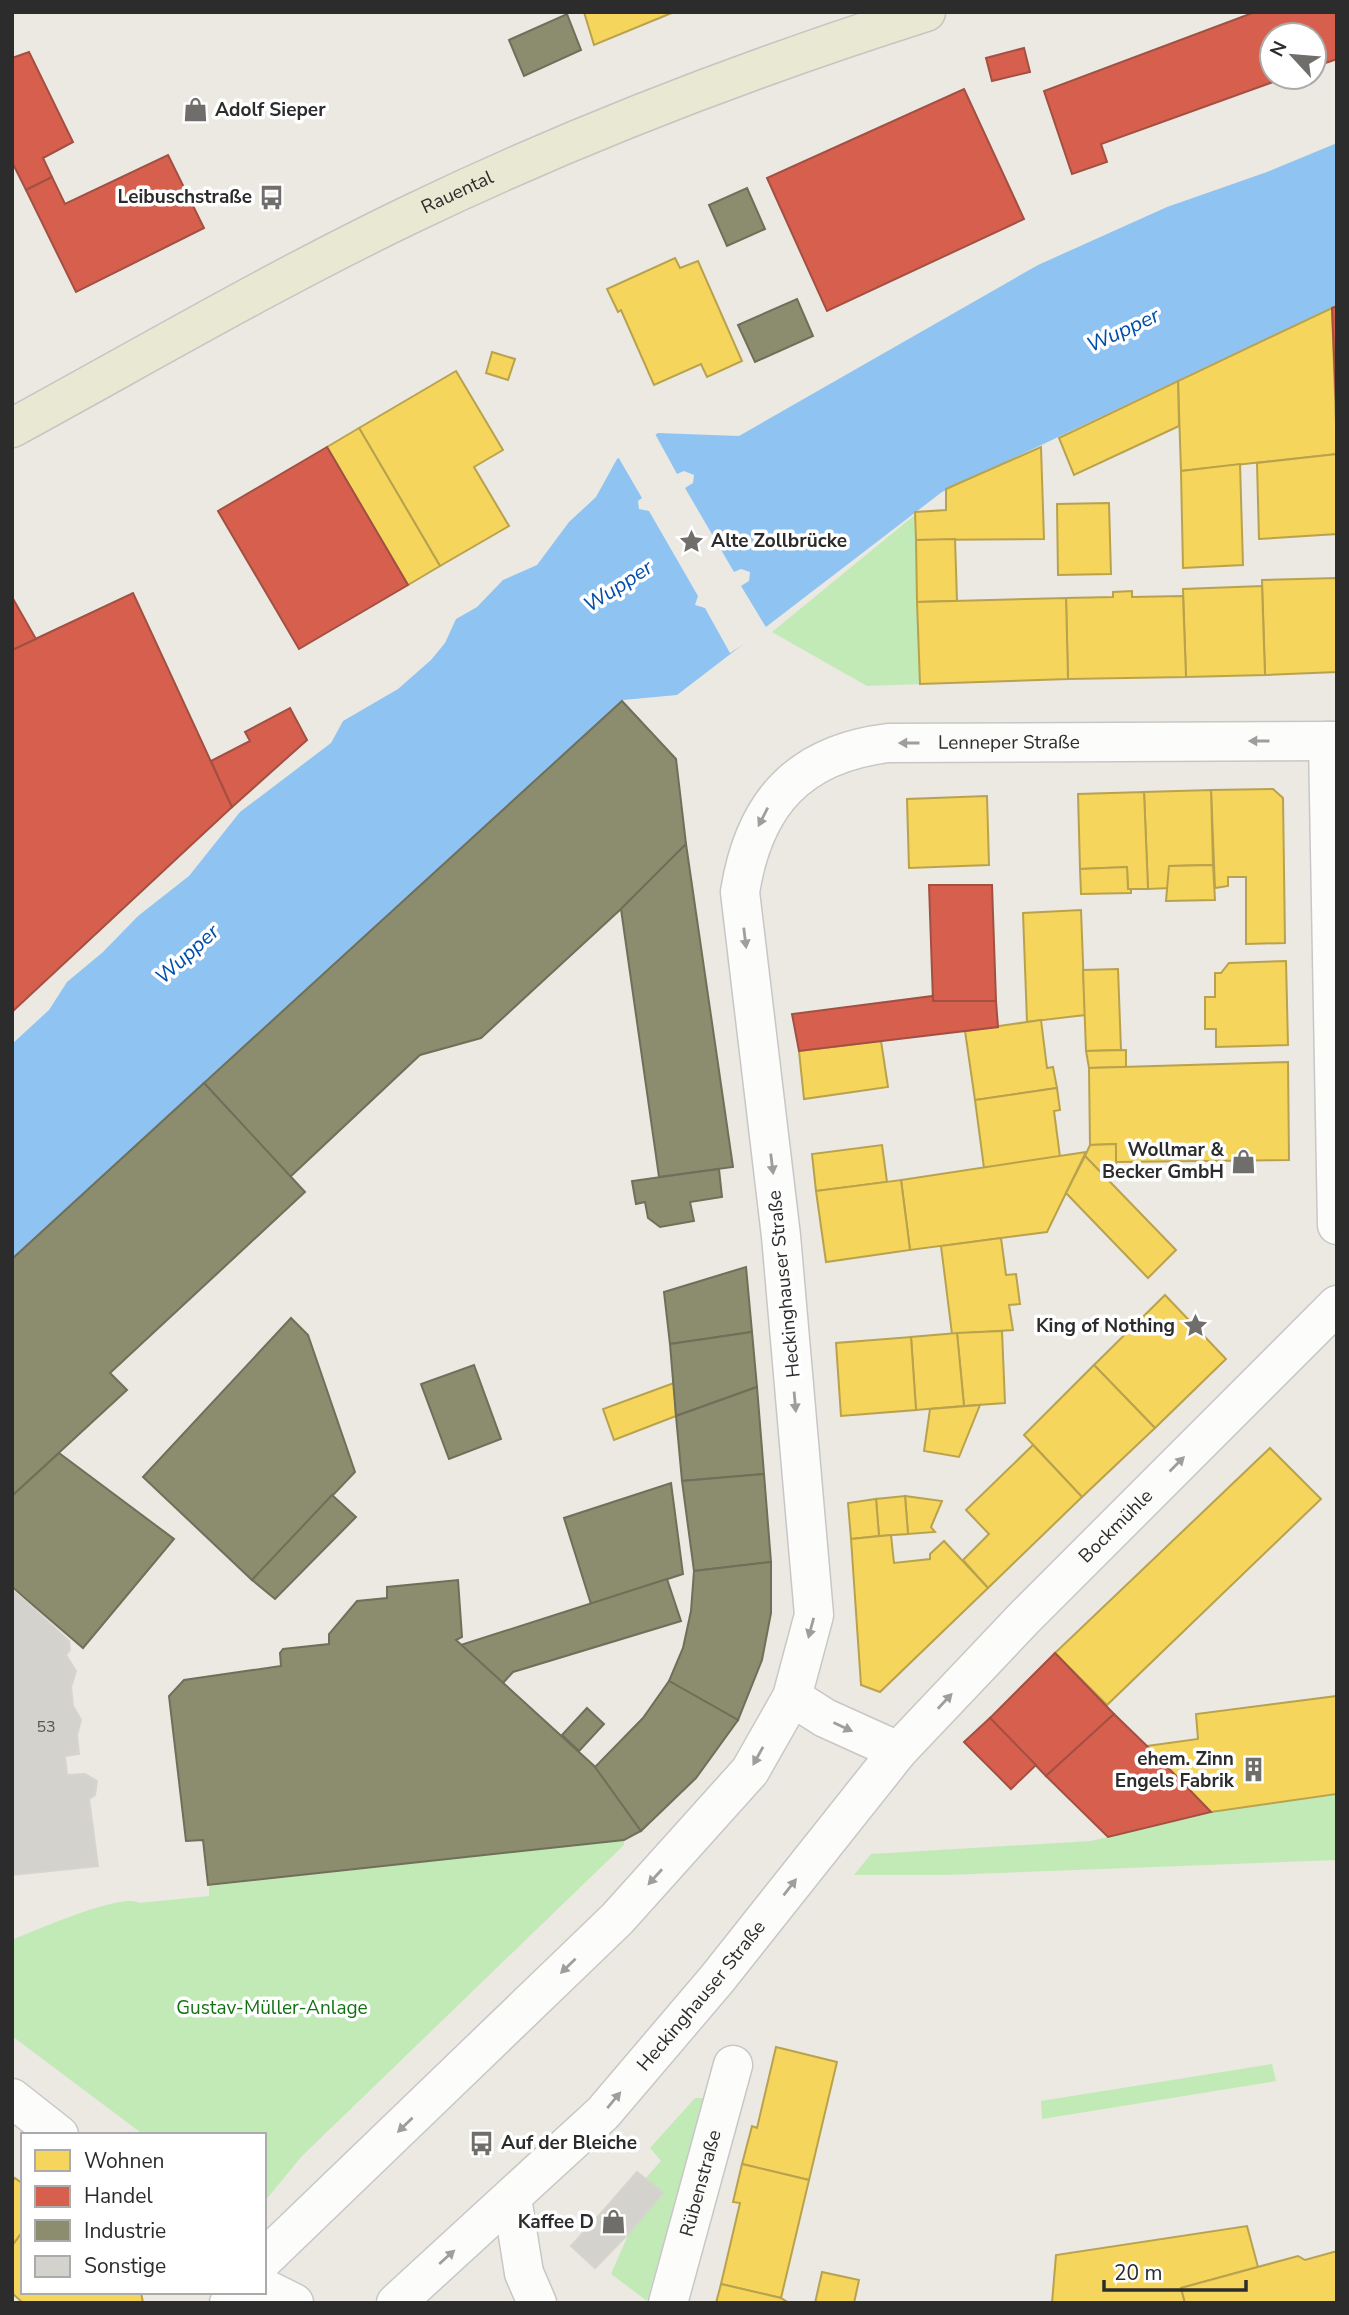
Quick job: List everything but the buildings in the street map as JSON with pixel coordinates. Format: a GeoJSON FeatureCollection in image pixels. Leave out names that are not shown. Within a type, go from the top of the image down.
{"type":"FeatureCollection","features":[{"type":"Feature","properties":{"kind":"main road","name":"Rauental"},"geometry":{"type":"LineString","coordinates":[[12,428],[326,256],[496,174],[562,145],[828,43],[926,12]]}},
{"type":"Feature","properties":{"kind":"main road","name":"Lenneper Straße"},"geometry":{"type":"LineString","coordinates":[[743,870],[758,827],[771,802],[785,786],[835,755],[863,746],[888,743],[1332,741]]}},
{"type":"Feature","properties":{"kind":"main road"},"geometry":{"type":"LineString","coordinates":[[1332,741],[1337,1225]]}},
{"type":"Feature","properties":{"kind":"main road","name":"Heckinghauser Straße"},"geometry":{"type":"LineString","coordinates":[[266,2257],[617,1919],[750,1771],[792,1697],[814,1615],[781,1236],[740,892],[743,870]]}},
{"type":"Feature","properties":{"kind":"main road","name":"Bockmühle"},"geometry":{"type":"LineString","coordinates":[[898,1751],[1025,1617],[1337,1305]]}},
{"type":"Feature","properties":{"kind":"main road"},"geometry":{"type":"LineString","coordinates":[[792,1697],[825,1718],[898,1751]]}},
{"type":"Feature","properties":{"kind":"main road","name":"Heckinghauser Straße"},"geometry":{"type":"LineString","coordinates":[[396,2303],[603,2113],[717,1979],[898,1751]]}},
{"type":"Feature","properties":{"kind":"main road","name":"Rübenstraße"},"geometry":{"type":"LineString","coordinates":[[668,2303],[733,2065]]}},
{"type":"Feature","properties":{"kind":"main road"},"geometry":{"type":"LineString","coordinates":[[12,2098],[56,2133]]}},
{"type":"Feature","properties":{"kind":"main road"},"geometry":{"type":"LineString","coordinates":[[512,2198],[524,2273],[537,2303]]}},
{"type":"Feature","properties":{"kind":"main road"},"geometry":{"type":"LineString","coordinates":[[266,2289],[294,2303]]}},
{"type":"Feature","properties":{"kind":"green space"},"geometry":{"type":"Polygon","coordinates":[[[916,514],[921,684],[867,686],[772,632],[916,514]]]}},
{"type":"Feature","properties":{"kind":"green space"},"geometry":{"type":"Polygon","coordinates":[[[1337,1795],[1337,1860],[946,1875],[854,1875],[871,1854],[1091,1841],[1212,1812],[1337,1795]]]}},
{"type":"Feature","properties":{"kind":"green space","name":"Gustav-Müller-Anlage"},"geometry":{"type":"Polygon","coordinates":[[[624,1840],[624,1845],[302,2156],[266,2200],[266,2133],[141,2133],[12,2036],[12,1940],[58,1921],[116,1903],[209,1896],[209,1886],[624,1840]]]}},
{"type":"Feature","properties":{"kind":"green space"},"geometry":{"type":"Polygon","coordinates":[[[1272,2064],[1276,2081],[1042,2119],[1041,2101],[1272,2064]]]}},
{"type":"Feature","properties":{"kind":"green space"},"geometry":{"type":"Polygon","coordinates":[[[695,2098],[705,2098],[647,2301],[611,2274],[629,2233],[663,2193],[645,2179],[661,2161],[650,2148],[695,2098]]]}},
{"type":"Feature","properties":{"kind":"water","name":"Wupper"},"geometry":{"type":"Polygon","coordinates":[[[1337,143],[1337,305],[942,492],[677,695],[623,700],[12,1260],[12,1044],[49,1010],[67,982],[103,952],[138,916],[189,876],[240,812],[331,743],[343,721],[398,689],[431,660],[445,643],[456,619],[477,607],[503,580],[537,565],[569,522],[596,497],[617,459],[658,433],[739,436],[1038,265],[1167,207],[1267,172],[1337,143]]]}},
{"type":"Feature","properties":{"kind":"pier","name":"Alte Zollbrücke"},"geometry":{"type":"Polygon","coordinates":[[[654,432],[677,474],[684,471],[694,475],[693,483],[685,488],[734,572],[741,569],[750,572],[749,581],[741,586],[767,629],[730,653],[705,608],[695,605],[698,596],[649,511],[639,509],[638,501],[642,498],[617,455],[654,432]]]}},
{"type":"Feature","properties":{"kind":"place","name":"Adolf Sieper"},"geometry":{"type":"Point","coordinates":[195,110]}},
{"type":"Feature","properties":{"kind":"place","name":"Leibuschstraße"},"geometry":{"type":"Point","coordinates":[272,197]}},
{"type":"Feature","properties":{"kind":"place","name":"Alte Zollbrücke"},"geometry":{"type":"Point","coordinates":[691,541]}},
{"type":"Feature","properties":{"kind":"place","name":"Wollmar & Becker GmbH"},"geometry":{"type":"Point","coordinates":[1244,1161]}},
{"type":"Feature","properties":{"kind":"place","name":"King of Nothing"},"geometry":{"type":"Point","coordinates":[1195,1326]}},
{"type":"Feature","properties":{"kind":"place","name":"ehem. Zinn Engels Fabrik"},"geometry":{"type":"Point","coordinates":[1254,1770]}},
{"type":"Feature","properties":{"kind":"place","name":"Auf der Bleiche"},"geometry":{"type":"Point","coordinates":[481,2143]}},
{"type":"Feature","properties":{"kind":"place","name":"Kaffee D"},"geometry":{"type":"Point","coordinates":[614,2222]}}]}
